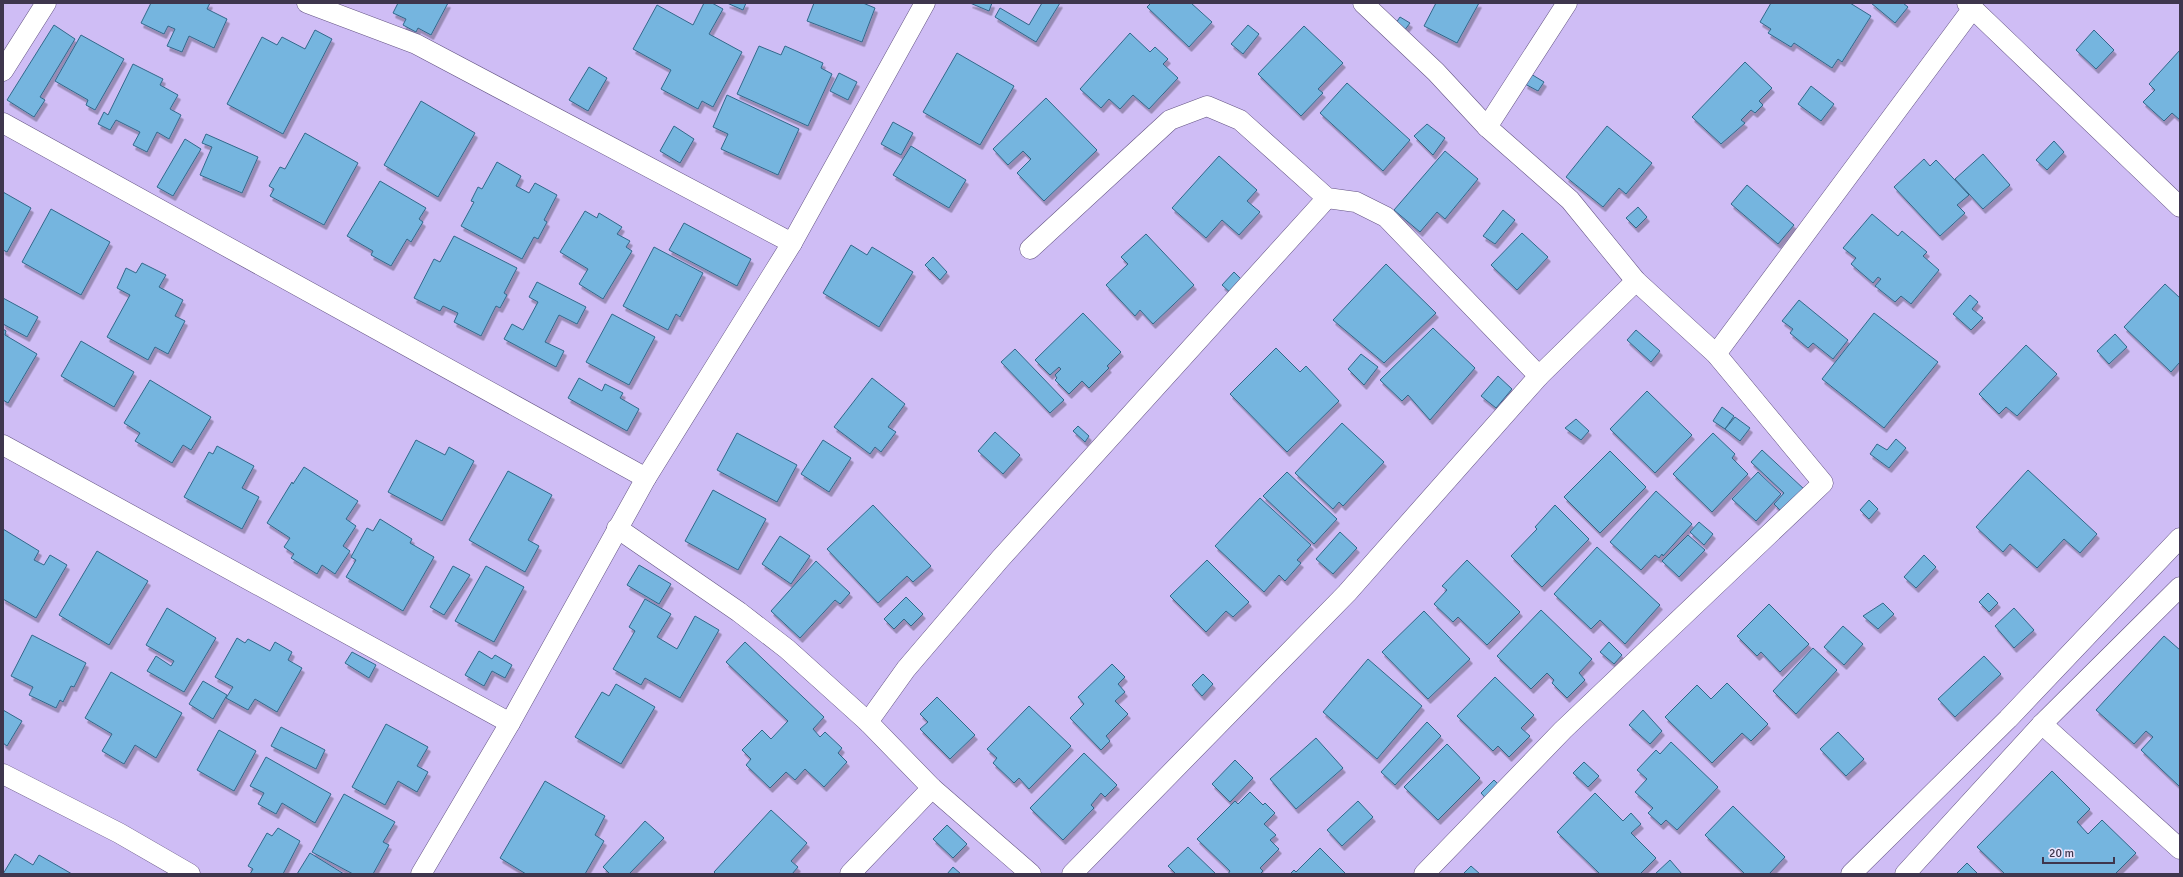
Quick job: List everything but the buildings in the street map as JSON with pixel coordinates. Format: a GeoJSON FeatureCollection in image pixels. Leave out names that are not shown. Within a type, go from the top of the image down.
{"type":"FeatureCollection","features":[{"type":"Feature","properties":{"kind":"street"},"geometry":{"type":"LineString","coordinates":[[3,71],[46,3]]}},
{"type":"Feature","properties":{"kind":"street"},"geometry":{"type":"LineString","coordinates":[[307,3],[416,44],[792,243]]}},
{"type":"Feature","properties":{"kind":"street"},"geometry":{"type":"LineString","coordinates":[[421,874],[510,723],[646,478],[792,243],[925,3]]}},
{"type":"Feature","properties":{"kind":"street"},"geometry":{"type":"LineString","coordinates":[[1363,3],[1436,72],[1487,127],[1570,200],[1636,281],[1716,354],[1824,483],[1563,730],[1424,874]]}},
{"type":"Feature","properties":{"kind":"street"},"geometry":{"type":"LineString","coordinates":[[1487,127],[1567,3]]}},
{"type":"Feature","properties":{"kind":"street"},"geometry":{"type":"LineString","coordinates":[[1716,354],[1970,6],[2180,207]]}},
{"type":"Feature","properties":{"kind":"street"},"geometry":{"type":"LineString","coordinates":[[1030,249],[1170,120],[1207,106],[1240,120],[1327,198],[1356,202],[1386,217],[1539,376]]}},
{"type":"Feature","properties":{"kind":"street"},"geometry":{"type":"LineString","coordinates":[[3,123],[646,478]]}},
{"type":"Feature","properties":{"kind":"street"},"geometry":{"type":"LineString","coordinates":[[868,722],[906,669],[1000,559],[1327,198]]}},
{"type":"Feature","properties":{"kind":"street"},"geometry":{"type":"LineString","coordinates":[[1072,874],[1347,593],[1539,376],[1636,281]]}},
{"type":"Feature","properties":{"kind":"street"},"geometry":{"type":"LineString","coordinates":[[3,445],[510,723]]}},
{"type":"Feature","properties":{"kind":"street"},"geometry":{"type":"LineString","coordinates":[[617,528],[739,612],[787,649],[868,722],[932,788],[1031,874]]}},
{"type":"Feature","properties":{"kind":"street"},"geometry":{"type":"LineString","coordinates":[[1851,874],[2008,719],[2180,538]]}},
{"type":"Feature","properties":{"kind":"street"},"geometry":{"type":"LineString","coordinates":[[1905,874],[2042,724],[2180,587]]}},
{"type":"Feature","properties":{"kind":"street"},"geometry":{"type":"LineString","coordinates":[[2042,724],[2180,849]]}},
{"type":"Feature","properties":{"kind":"street"},"geometry":{"type":"LineString","coordinates":[[3,774],[119,833],[190,874]]}},
{"type":"Feature","properties":{"kind":"street"},"geometry":{"type":"LineString","coordinates":[[850,874],[932,788]]}}]}
